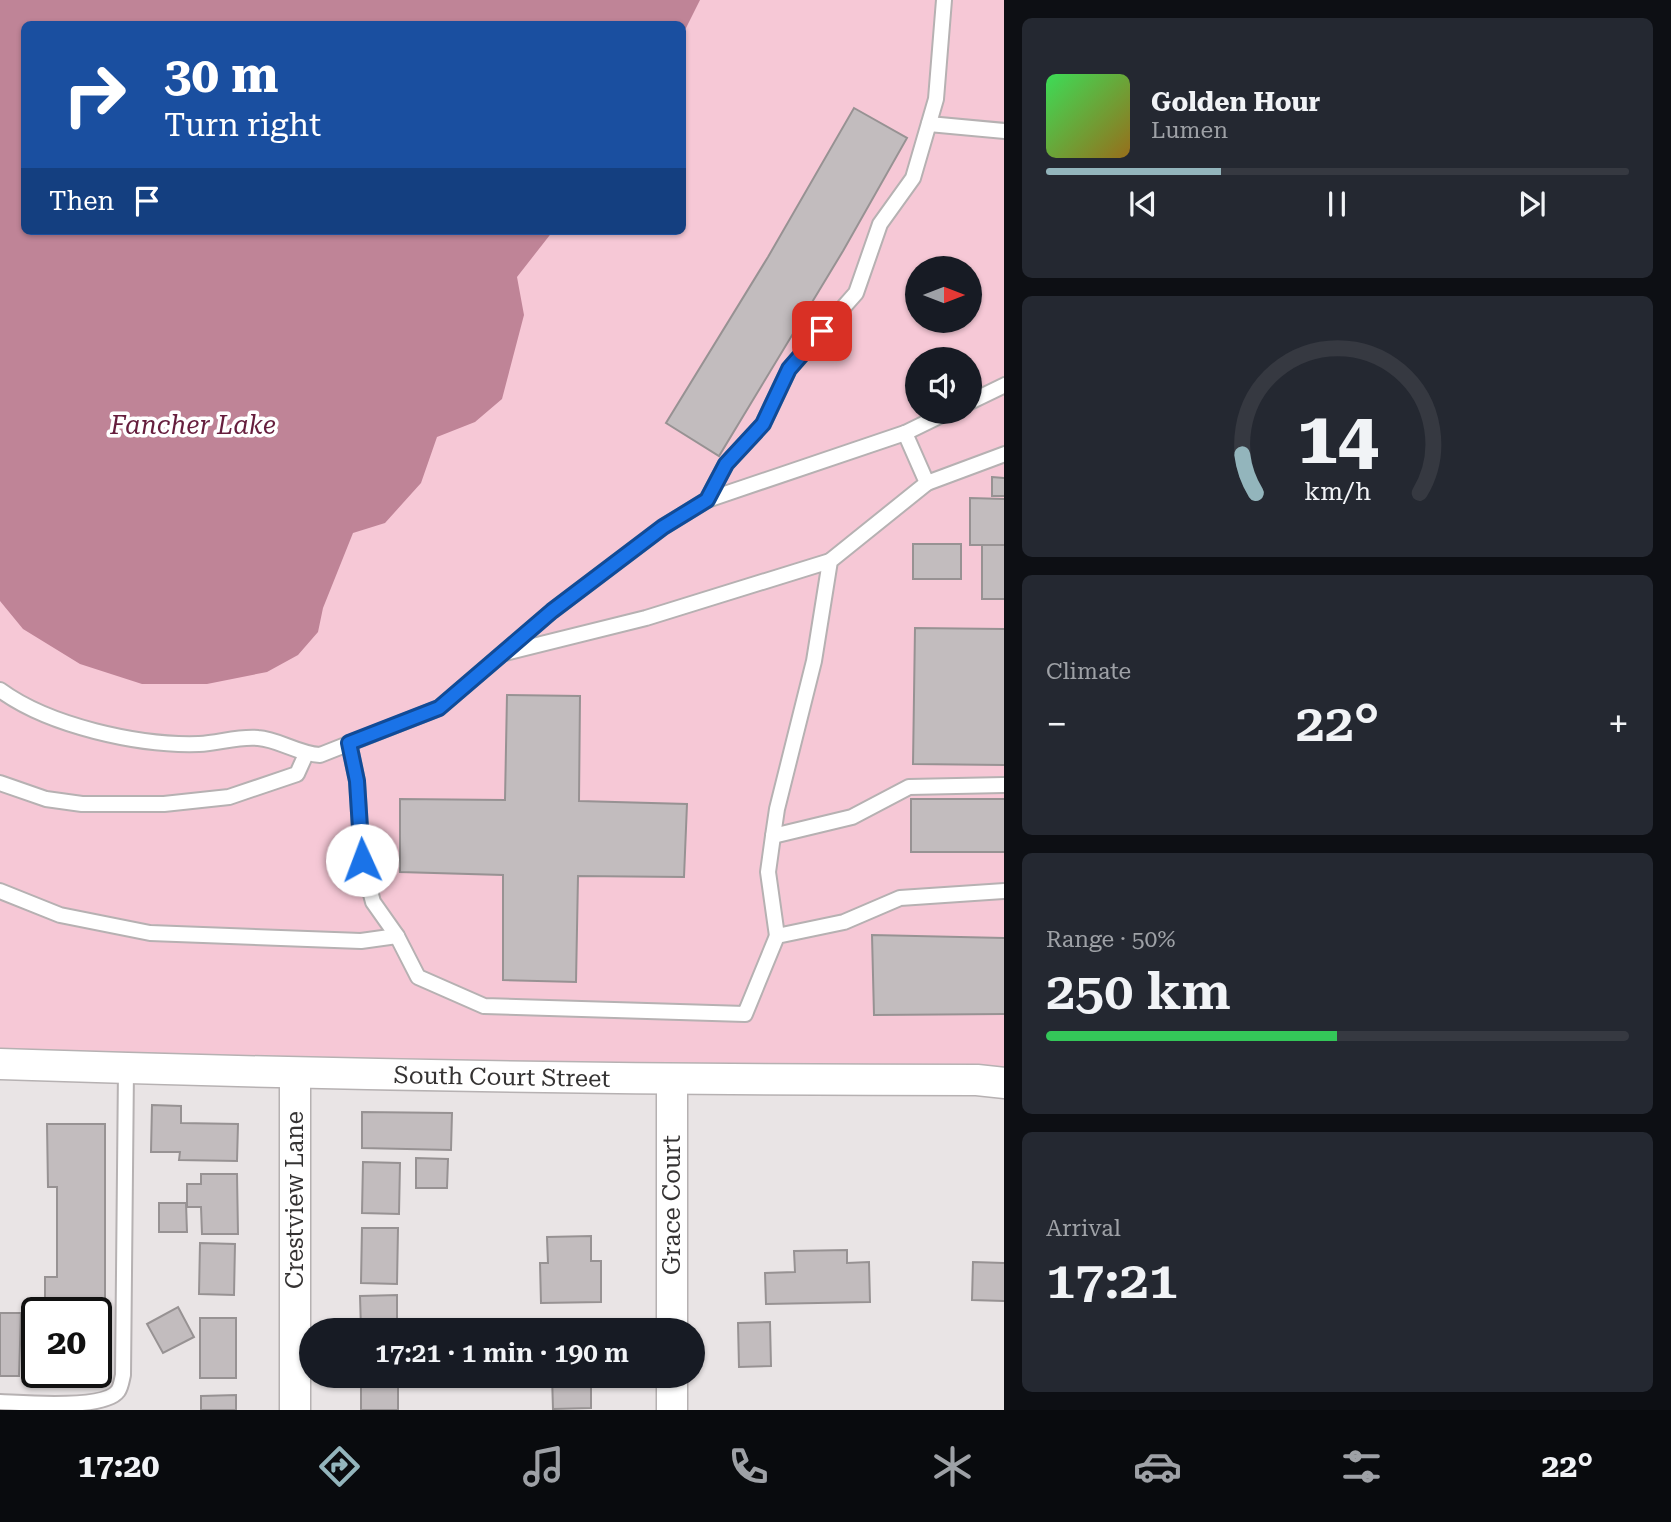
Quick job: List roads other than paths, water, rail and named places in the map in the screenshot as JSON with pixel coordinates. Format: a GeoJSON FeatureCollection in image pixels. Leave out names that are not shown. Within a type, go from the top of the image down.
{"type":"FeatureCollection","features":[{"type":"Feature","properties":{"kind":"street","name":"South Court Street"},"geometry":{"type":"LineString","coordinates":[[0,1064],[295,1074],[672,1080],[977,1080],[1004,1083]]}},
{"type":"Feature","properties":{"kind":"street","name":"Crestview Lane"},"geometry":{"type":"LineString","coordinates":[[295,1074],[295,1410]]}},
{"type":"Feature","properties":{"kind":"street","name":"Grace Court"},"geometry":{"type":"LineString","coordinates":[[672,1080],[672,1318]]}},
{"type":"Feature","properties":{"kind":"street"},"geometry":{"type":"LineString","coordinates":[[672,1388],[673,1410]]}},
{"type":"Feature","properties":{"kind":"lane"},"geometry":{"type":"LineString","coordinates":[[707,500],[726,464],[763,424],[789,369],[856,293],[880,224],[913,178],[936,99],[944,0]]}},
{"type":"Feature","properties":{"kind":"lane"},"geometry":{"type":"LineString","coordinates":[[929,124],[1004,131]]}},
{"type":"Feature","properties":{"kind":"lane"},"geometry":{"type":"LineString","coordinates":[[982,396],[1004,385]]}},
{"type":"Feature","properties":{"kind":"lane"},"geometry":{"type":"LineString","coordinates":[[0,690],[14,700],[85,729],[140,739],[198,744],[260,737],[306,754],[320,755],[439,708],[552,611],[663,527],[707,500],[905,433],[923,424]]}},
{"type":"Feature","properties":{"kind":"lane"},"geometry":{"type":"LineString","coordinates":[[905,433],[927,483]]}},
{"type":"Feature","properties":{"kind":"lane"},"geometry":{"type":"LineString","coordinates":[[502,654],[646,618],[830,561],[927,483],[1004,454]]}},
{"type":"Feature","properties":{"kind":"lane"},"geometry":{"type":"LineString","coordinates":[[349,743],[357,781],[362,860],[373,902],[397,936],[418,977],[484,1006],[745,1014],[777,936],[768,872],[773,836],[777,809],[814,661],[830,561]]}},
{"type":"Feature","properties":{"kind":"lane"},"geometry":{"type":"LineString","coordinates":[[0,783],[46,799],[82,804],[164,804],[229,797],[297,774],[306,754]]}},
{"type":"Feature","properties":{"kind":"lane"},"geometry":{"type":"LineString","coordinates":[[773,836],[852,817],[909,787],[1004,785]]}},
{"type":"Feature","properties":{"kind":"lane"},"geometry":{"type":"LineString","coordinates":[[0,891],[60,915],[150,933],[361,941],[397,936]]}},
{"type":"Feature","properties":{"kind":"lane"},"geometry":{"type":"LineString","coordinates":[[777,936],[844,922],[900,898],[1004,891]]}},
{"type":"Feature","properties":{"kind":"lane"},"geometry":{"type":"LineString","coordinates":[[0,1402],[88,1404],[106,1400],[118,1391],[123,1375],[126,1069]]}},
{"type":"Feature","properties":{"kind":"water","name":"Fancher Lake"},"geometry":{"type":"Polygon","coordinates":[[[0,0],[700,0],[686,28],[686,21],[21,21],[21,235],[550,235],[517,277],[524,315],[502,399],[475,422],[437,437],[421,483],[385,523],[353,533],[323,608],[318,632],[298,655],[267,672],[207,684],[142,684],[80,664],[23,629],[0,601],[0,0]]]}}]}
